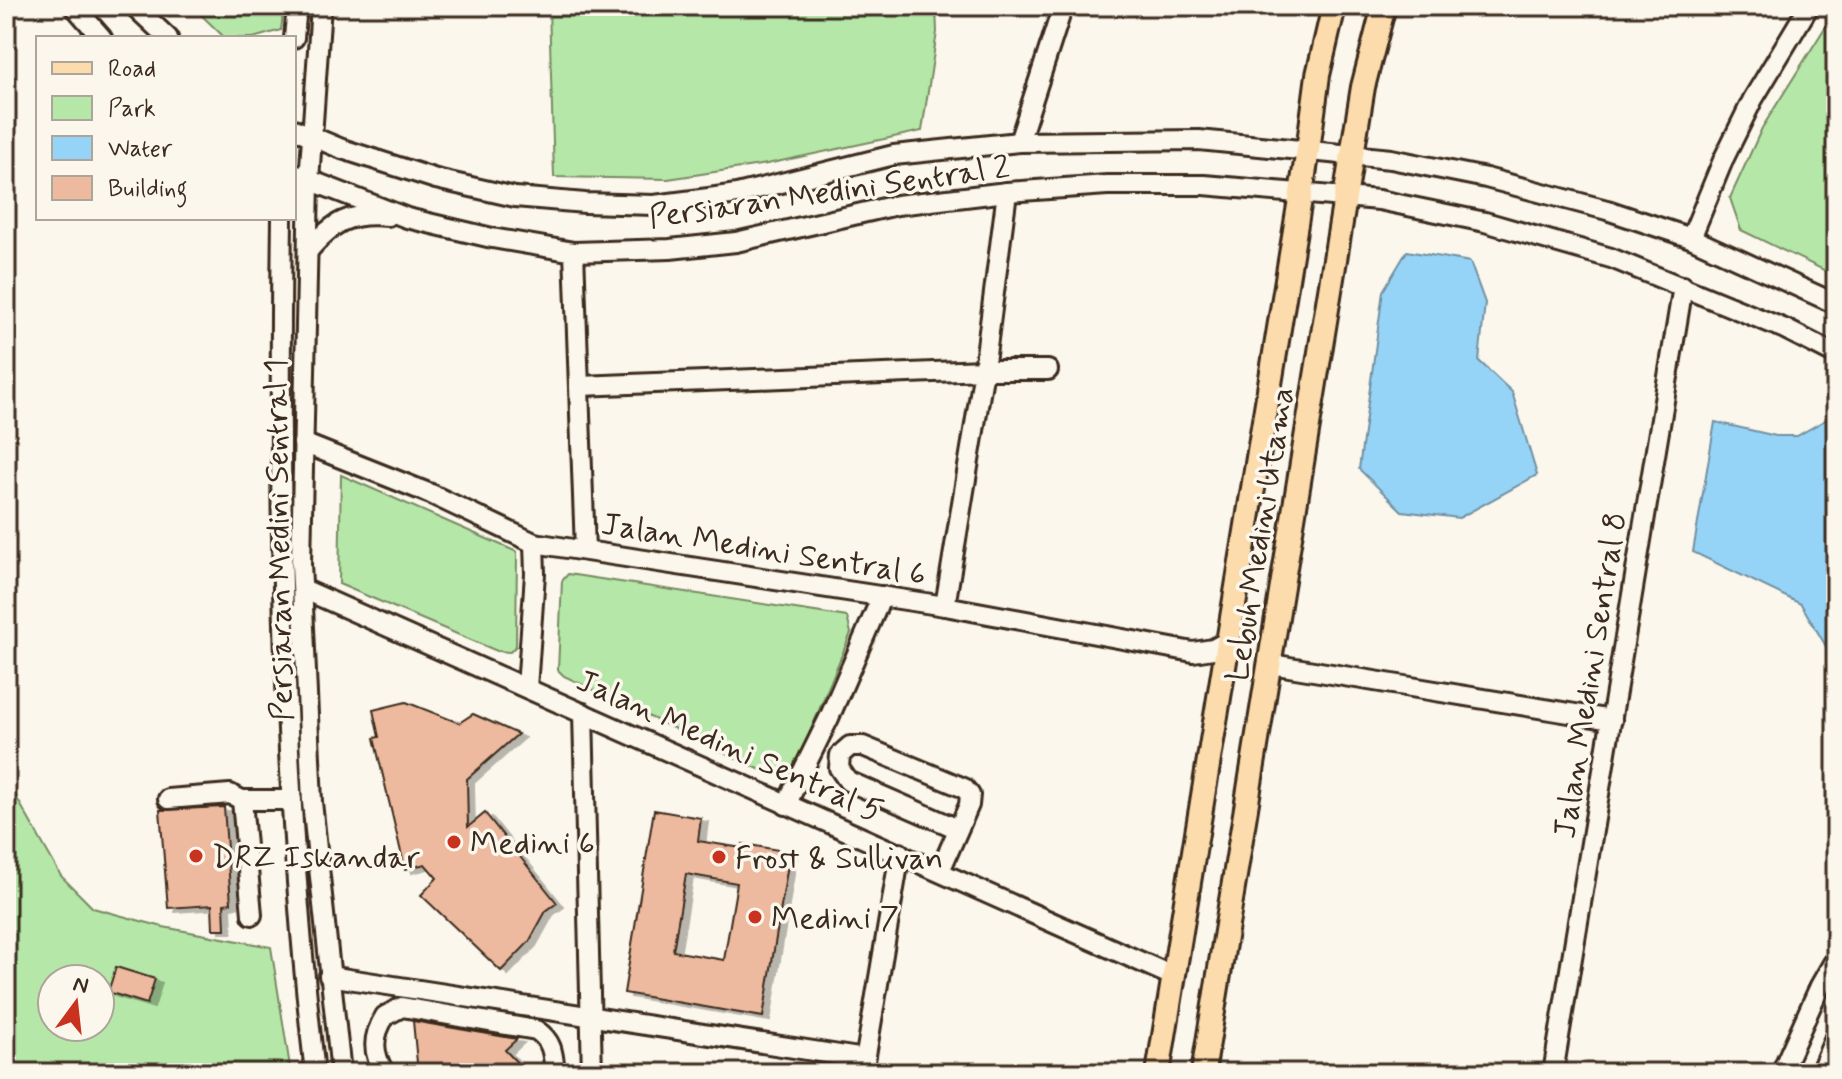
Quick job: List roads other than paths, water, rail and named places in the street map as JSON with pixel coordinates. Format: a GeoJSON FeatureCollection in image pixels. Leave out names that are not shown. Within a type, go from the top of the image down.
{"type":"FeatureCollection","features":[{"type":"Feature","properties":{"kind":"main road","name":"Lebuh Medini Utama"},"geometry":{"type":"LineString","coordinates":[[1158,1073],[1231,639],[1318,75],[1334,6]]}},
{"type":"Feature","properties":{"kind":"main road","name":"Lebuh Medini Utama"},"geometry":{"type":"LineString","coordinates":[[1203,1073],[1363,87],[1384,6]]}},
{"type":"Feature","properties":{"kind":"street"},"geometry":{"type":"LineString","coordinates":[[74,6],[100,36]]}},
{"type":"Feature","properties":{"kind":"street"},"geometry":{"type":"LineString","coordinates":[[134,6],[166,36]]}},
{"type":"Feature","properties":{"kind":"street"},"geometry":{"type":"LineString","coordinates":[[294,36],[297,6]]}},
{"type":"Feature","properties":{"kind":"street","name":"Persiaran Medini Sentral 1"},"geometry":{"type":"LineString","coordinates":[[321,6],[313,137],[302,178],[308,251],[301,503],[312,802],[340,1066]]}},
{"type":"Feature","properties":{"kind":"street"},"geometry":{"type":"LineString","coordinates":[[1019,142],[1063,6]]}},
{"type":"Feature","properties":{"kind":"street"},"geometry":{"type":"LineString","coordinates":[[1691,238],[1724,158],[1753,99],[1809,6]]}},
{"type":"Feature","properties":{"kind":"street","name":"Persiaran Medini Sentral 2"},"geometry":{"type":"LineString","coordinates":[[296,130],[436,179],[515,197],[654,205],[737,194],[894,155],[1019,142],[1199,140],[1391,159],[1486,178],[1607,210],[1691,238],[1836,304]]}},
{"type":"Feature","properties":{"kind":"street","name":"Persiaran Medini Sentral 2"},"geometry":{"type":"LineString","coordinates":[[302,178],[407,218],[492,238],[574,252],[670,249],[736,242],[897,205],[1007,192],[1107,185],[1204,185],[1379,200],[1485,222],[1611,258],[1785,329],[1836,355]]}},
{"type":"Feature","properties":{"kind":"street"},"geometry":{"type":"LineString","coordinates":[[945,606],[984,370],[1007,192]]}},
{"type":"Feature","properties":{"kind":"street"},"geometry":{"type":"LineString","coordinates":[[308,251],[335,223],[371,215],[407,218]]}},
{"type":"Feature","properties":{"kind":"street","name":"Persiaran Medini Sentral 1"},"geometry":{"type":"LineString","coordinates":[[282,220],[279,436],[283,592],[303,969],[315,1073]]}},
{"type":"Feature","properties":{"kind":"street"},"geometry":{"type":"LineString","coordinates":[[574,252],[585,550]]}},
{"type":"Feature","properties":{"kind":"street","name":"Jalan Medini Sentral 8"},"geometry":{"type":"LineString","coordinates":[[1553,1073],[1683,286]]}},
{"type":"Feature","properties":{"kind":"street"},"geometry":{"type":"LineString","coordinates":[[580,386],[1048,370]]}},
{"type":"Feature","properties":{"kind":"street","name":"Jalan Medini Sentral 6"},"geometry":{"type":"LineString","coordinates":[[303,443],[431,494],[534,543],[945,606],[1193,652],[1213,649],[1231,639]]}},
{"type":"Feature","properties":{"kind":"street"},"geometry":{"type":"LineString","coordinates":[[527,688],[535,574],[534,543]]}},
{"type":"Feature","properties":{"kind":"street","name":"Jalan Medini Sentral 5"},"geometry":{"type":"LineString","coordinates":[[303,589],[1175,977]]}},
{"type":"Feature","properties":{"kind":"street"},"geometry":{"type":"LineString","coordinates":[[786,805],[829,718],[882,596]]}},
{"type":"Feature","properties":{"kind":"street"},"geometry":{"type":"LineString","coordinates":[[1271,664],[1612,720]]}},
{"type":"Feature","properties":{"kind":"street"},"geometry":{"type":"LineString","coordinates":[[583,713],[592,1073]]}},
{"type":"Feature","properties":{"kind":"street"},"geometry":{"type":"LineString","coordinates":[[940,871],[969,805],[970,795],[964,788],[863,746],[850,746],[840,755],[839,768],[848,781],[958,829]]}},
{"type":"Feature","properties":{"kind":"street"},"geometry":{"type":"LineString","coordinates":[[168,799],[230,794],[242,800],[292,800]]}},
{"type":"Feature","properties":{"kind":"street"},"geometry":{"type":"LineString","coordinates":[[242,800],[252,915]]}},
{"type":"Feature","properties":{"kind":"street"},"geometry":{"type":"LineString","coordinates":[[329,976],[592,1015],[864,1066],[900,853]]}},
{"type":"Feature","properties":{"kind":"street"},"geometry":{"type":"LineString","coordinates":[[1781,1073],[1836,958]]}},
{"type":"Feature","properties":{"kind":"street"},"geometry":{"type":"LineString","coordinates":[[340,1066],[380,1065],[375,1039],[378,1027],[385,1016],[402,1007],[536,1030],[547,1037],[553,1048],[555,1073]]}},
{"type":"Feature","properties":{"kind":"street"},"geometry":{"type":"LineString","coordinates":[[1820,1073],[1836,1035]]}},
{"type":"Feature","properties":{"kind":"water"},"geometry":{"type":"Polygon","coordinates":[[[1407,251],[1470,262],[1485,303],[1479,361],[1512,392],[1537,475],[1459,518],[1402,511],[1359,469],[1383,291],[1407,251]]]}},
{"type":"Feature","properties":{"kind":"water"},"geometry":{"type":"Polygon","coordinates":[[[1836,414],[1836,663],[1801,604],[1693,552],[1715,422],[1776,436],[1797,436],[1836,414]]]}},
{"type":"Feature","properties":{"kind":"place","name":"Medini 6"},"geometry":{"type":"Point","coordinates":[454,842]}},
{"type":"Feature","properties":{"kind":"place","name":"DRZ Iskandar"},"geometry":{"type":"Point","coordinates":[196,856]}},
{"type":"Feature","properties":{"kind":"place","name":"Frost & Sullivan"},"geometry":{"type":"Point","coordinates":[719,857]}},
{"type":"Feature","properties":{"kind":"place","name":"Medini 7"},"geometry":{"type":"Point","coordinates":[755,917]}}]}
